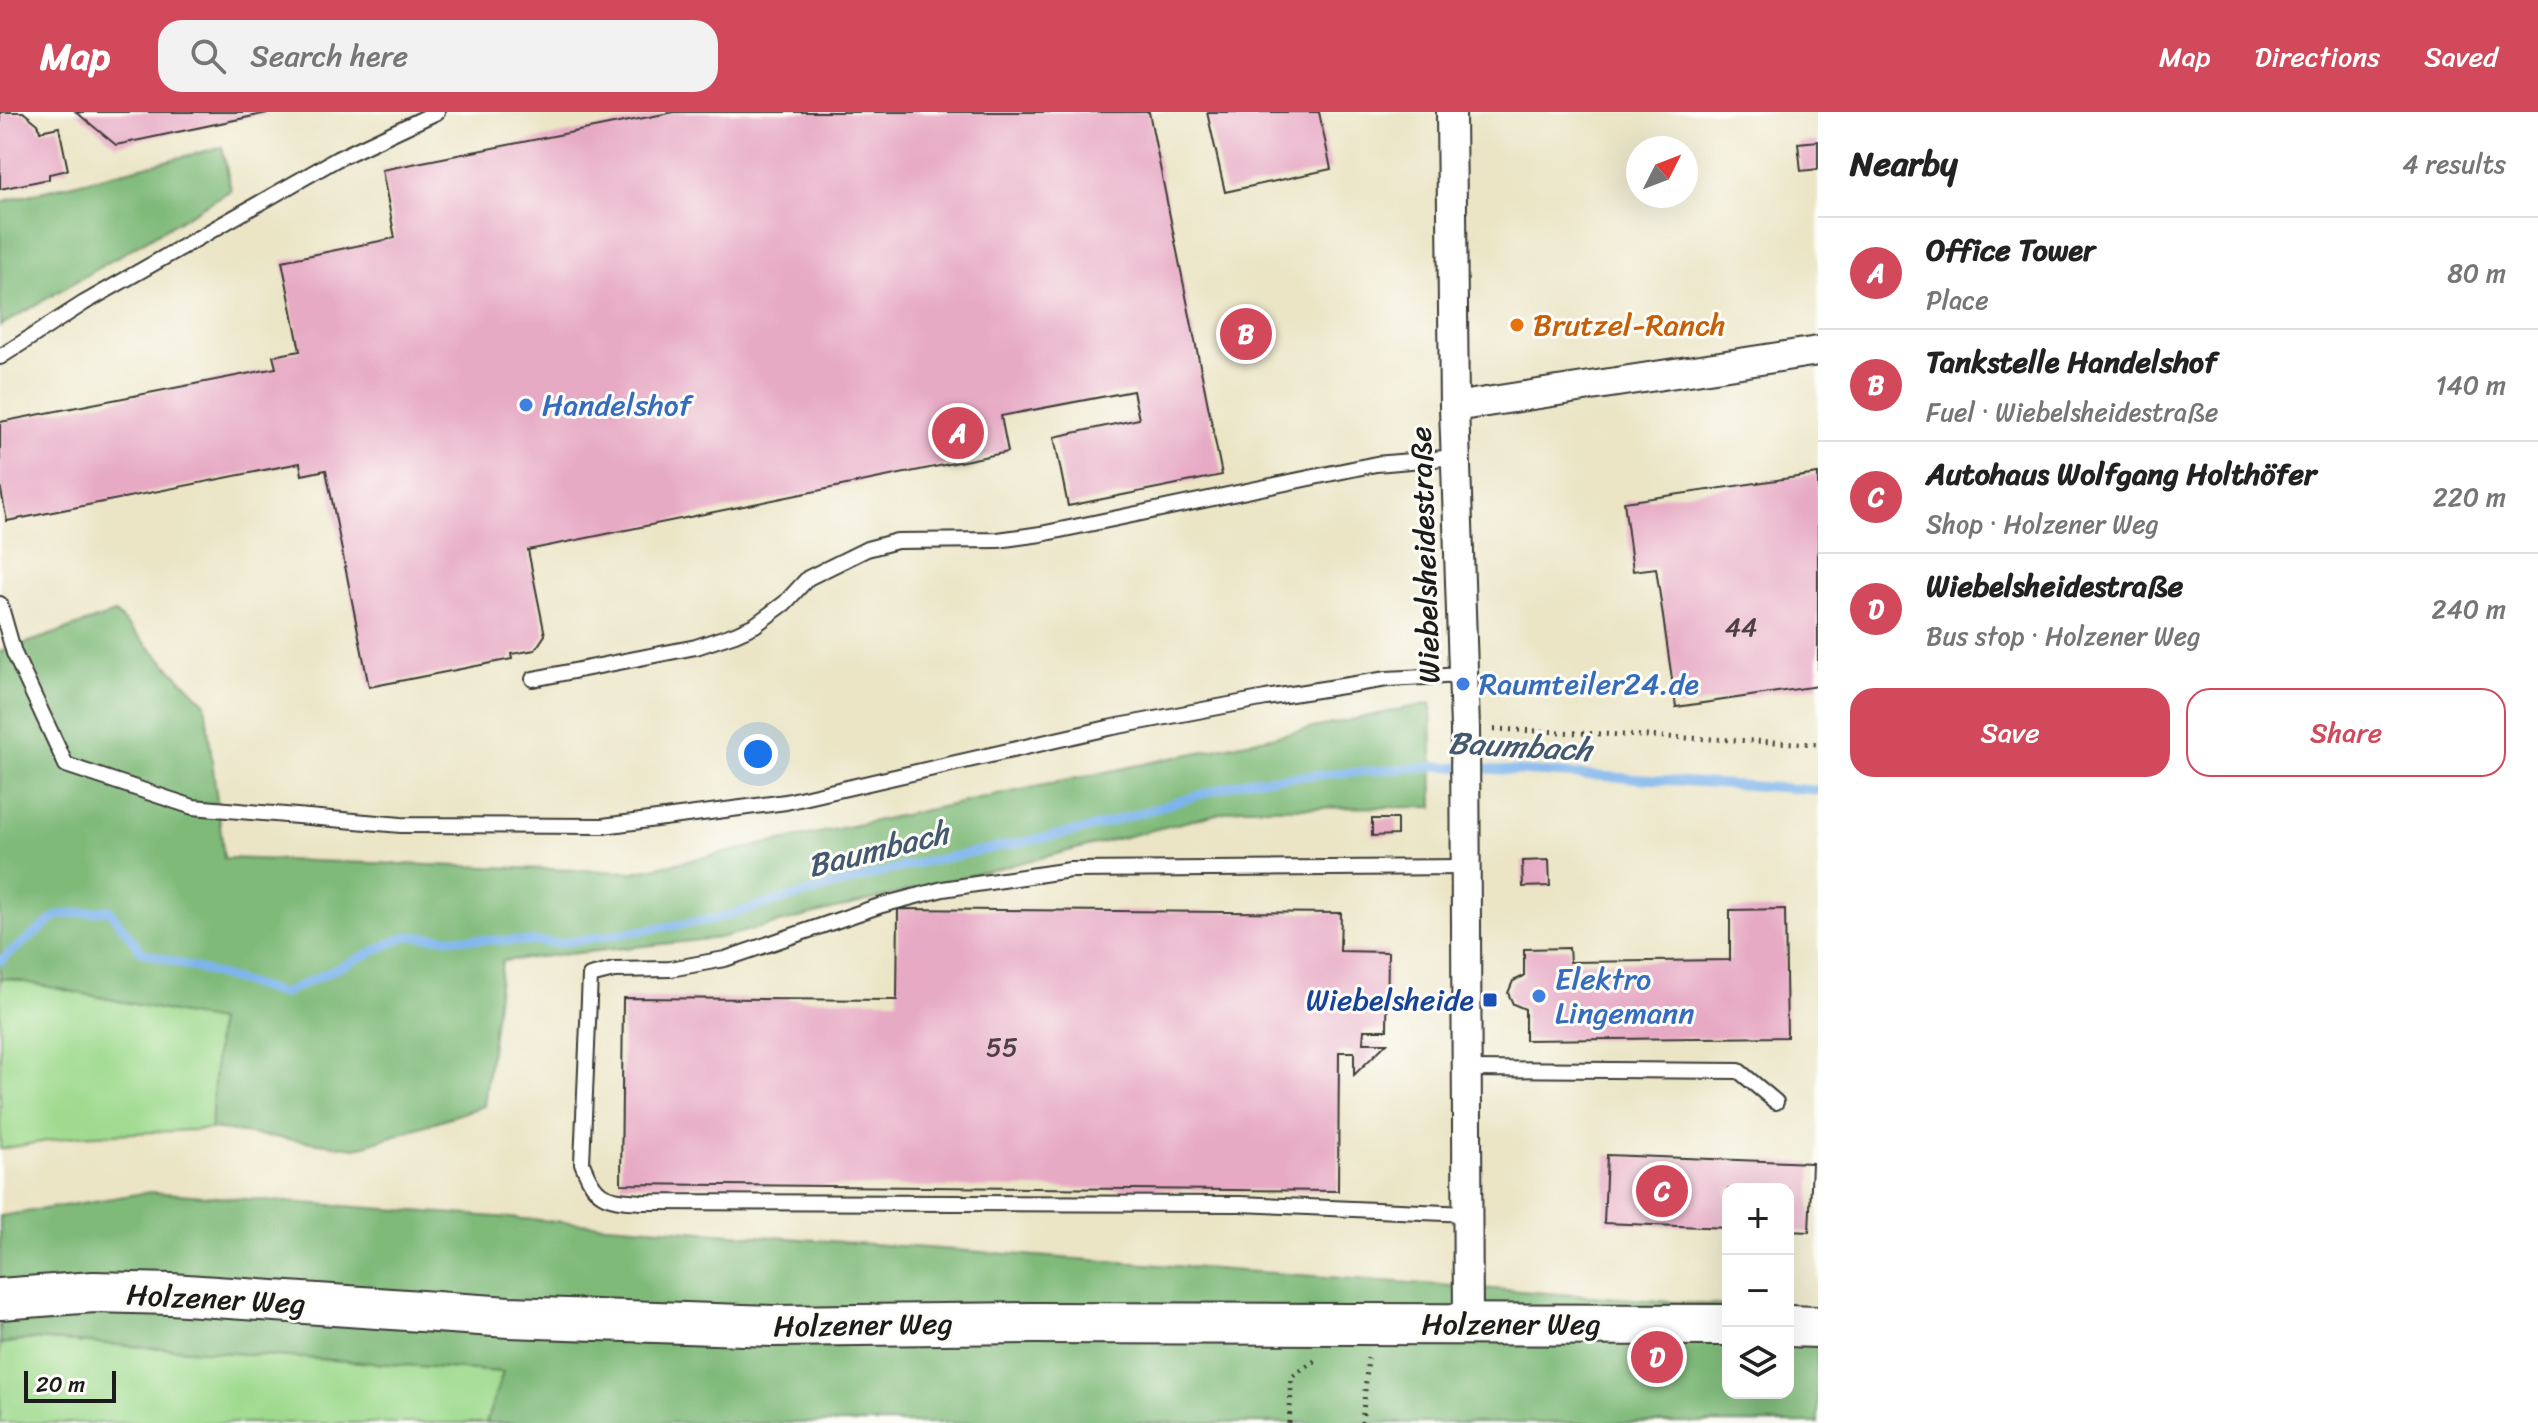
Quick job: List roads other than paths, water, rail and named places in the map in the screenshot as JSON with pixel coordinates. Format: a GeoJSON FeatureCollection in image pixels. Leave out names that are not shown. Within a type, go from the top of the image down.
{"type":"FeatureCollection","features":[{"type":"Feature","properties":{"kind":"main road","name":"Holzener Weg"},"geometry":{"type":"LineString","coordinates":[[0,1299],[94,1292],[171,1294],[494,1316],[773,1326],[1722,1325]]}},
{"type":"Feature","properties":{"kind":"main road"},"geometry":{"type":"LineString","coordinates":[[1794,1326],[1818,1327]]}},
{"type":"Feature","properties":{"kind":"street","name":"Wiebelsheidestraße"},"geometry":{"type":"LineString","coordinates":[[1451,112],[1454,407],[1466,736],[1468,1323]]}},
{"type":"Feature","properties":{"kind":"street","name":"Wiebelsheidestraße"},"geometry":{"type":"LineString","coordinates":[[1454,407],[1818,351]]}},
{"type":"Feature","properties":{"kind":"lane"},"geometry":{"type":"LineString","coordinates":[[0,357],[84,303],[337,159],[437,112]]}},
{"type":"Feature","properties":{"kind":"lane"},"geometry":{"type":"LineString","coordinates":[[533,679],[696,647],[735,634],[755,625],[785,603],[808,578],[867,549],[897,541],[998,540],[1041,534],[1376,464],[1456,457]]}},
{"type":"Feature","properties":{"kind":"lane"},"geometry":{"type":"LineString","coordinates":[[0,604],[14,653],[66,765],[193,807],[401,825],[603,826],[786,802],[1108,728],[1252,700],[1387,679],[1463,675]]}},
{"type":"Feature","properties":{"kind":"lane"},"geometry":{"type":"LineString","coordinates":[[1466,867],[1070,870],[943,889],[867,910],[725,959],[670,969],[614,970],[590,976],[582,1163],[591,1186],[612,1199],[641,1202],[1240,1204],[1468,1214]]}},
{"type":"Feature","properties":{"kind":"lane"},"geometry":{"type":"LineString","coordinates":[[1468,1069],[1739,1071],[1776,1102]]}},
{"type":"Feature","properties":{"kind":"waterway","name":"Baumbach"},"geometry":{"type":"LineString","coordinates":[[0,961],[58,915],[109,910],[142,952],[282,994],[406,936],[561,943],[709,920],[910,865],[1087,829],[1249,780],[1438,766],[1818,790]]}},
{"type":"Feature","properties":{"kind":"place","name":"Brutzel-Ranch"},"geometry":{"type":"Point","coordinates":[1517,325]}},
{"type":"Feature","properties":{"kind":"place","name":"Tankstelle Handelshof"},"geometry":{"type":"Point","coordinates":[1246,334]}},
{"type":"Feature","properties":{"kind":"place","name":"Handelshof"},"geometry":{"type":"Point","coordinates":[526,405]}},
{"type":"Feature","properties":{"kind":"place","name":"Office Tower"},"geometry":{"type":"Point","coordinates":[958,433]}},
{"type":"Feature","properties":{"kind":"place","name":"Raumteiler24.de"},"geometry":{"type":"Point","coordinates":[1463,684]}},
{"type":"Feature","properties":{"kind":"place","name":"Elektro Lingemann"},"geometry":{"type":"Point","coordinates":[1539,996]}},
{"type":"Feature","properties":{"kind":"place","name":"Wiebelsheide"},"geometry":{"type":"Point","coordinates":[1490,1000]}},
{"type":"Feature","properties":{"kind":"place","name":"Autohaus Wolfgang Holthöfer"},"geometry":{"type":"Point","coordinates":[1662,1191]}},
{"type":"Feature","properties":{"kind":"place","name":"Wiebelsheidestraße"},"geometry":{"type":"Point","coordinates":[1657,1357]}}]}
